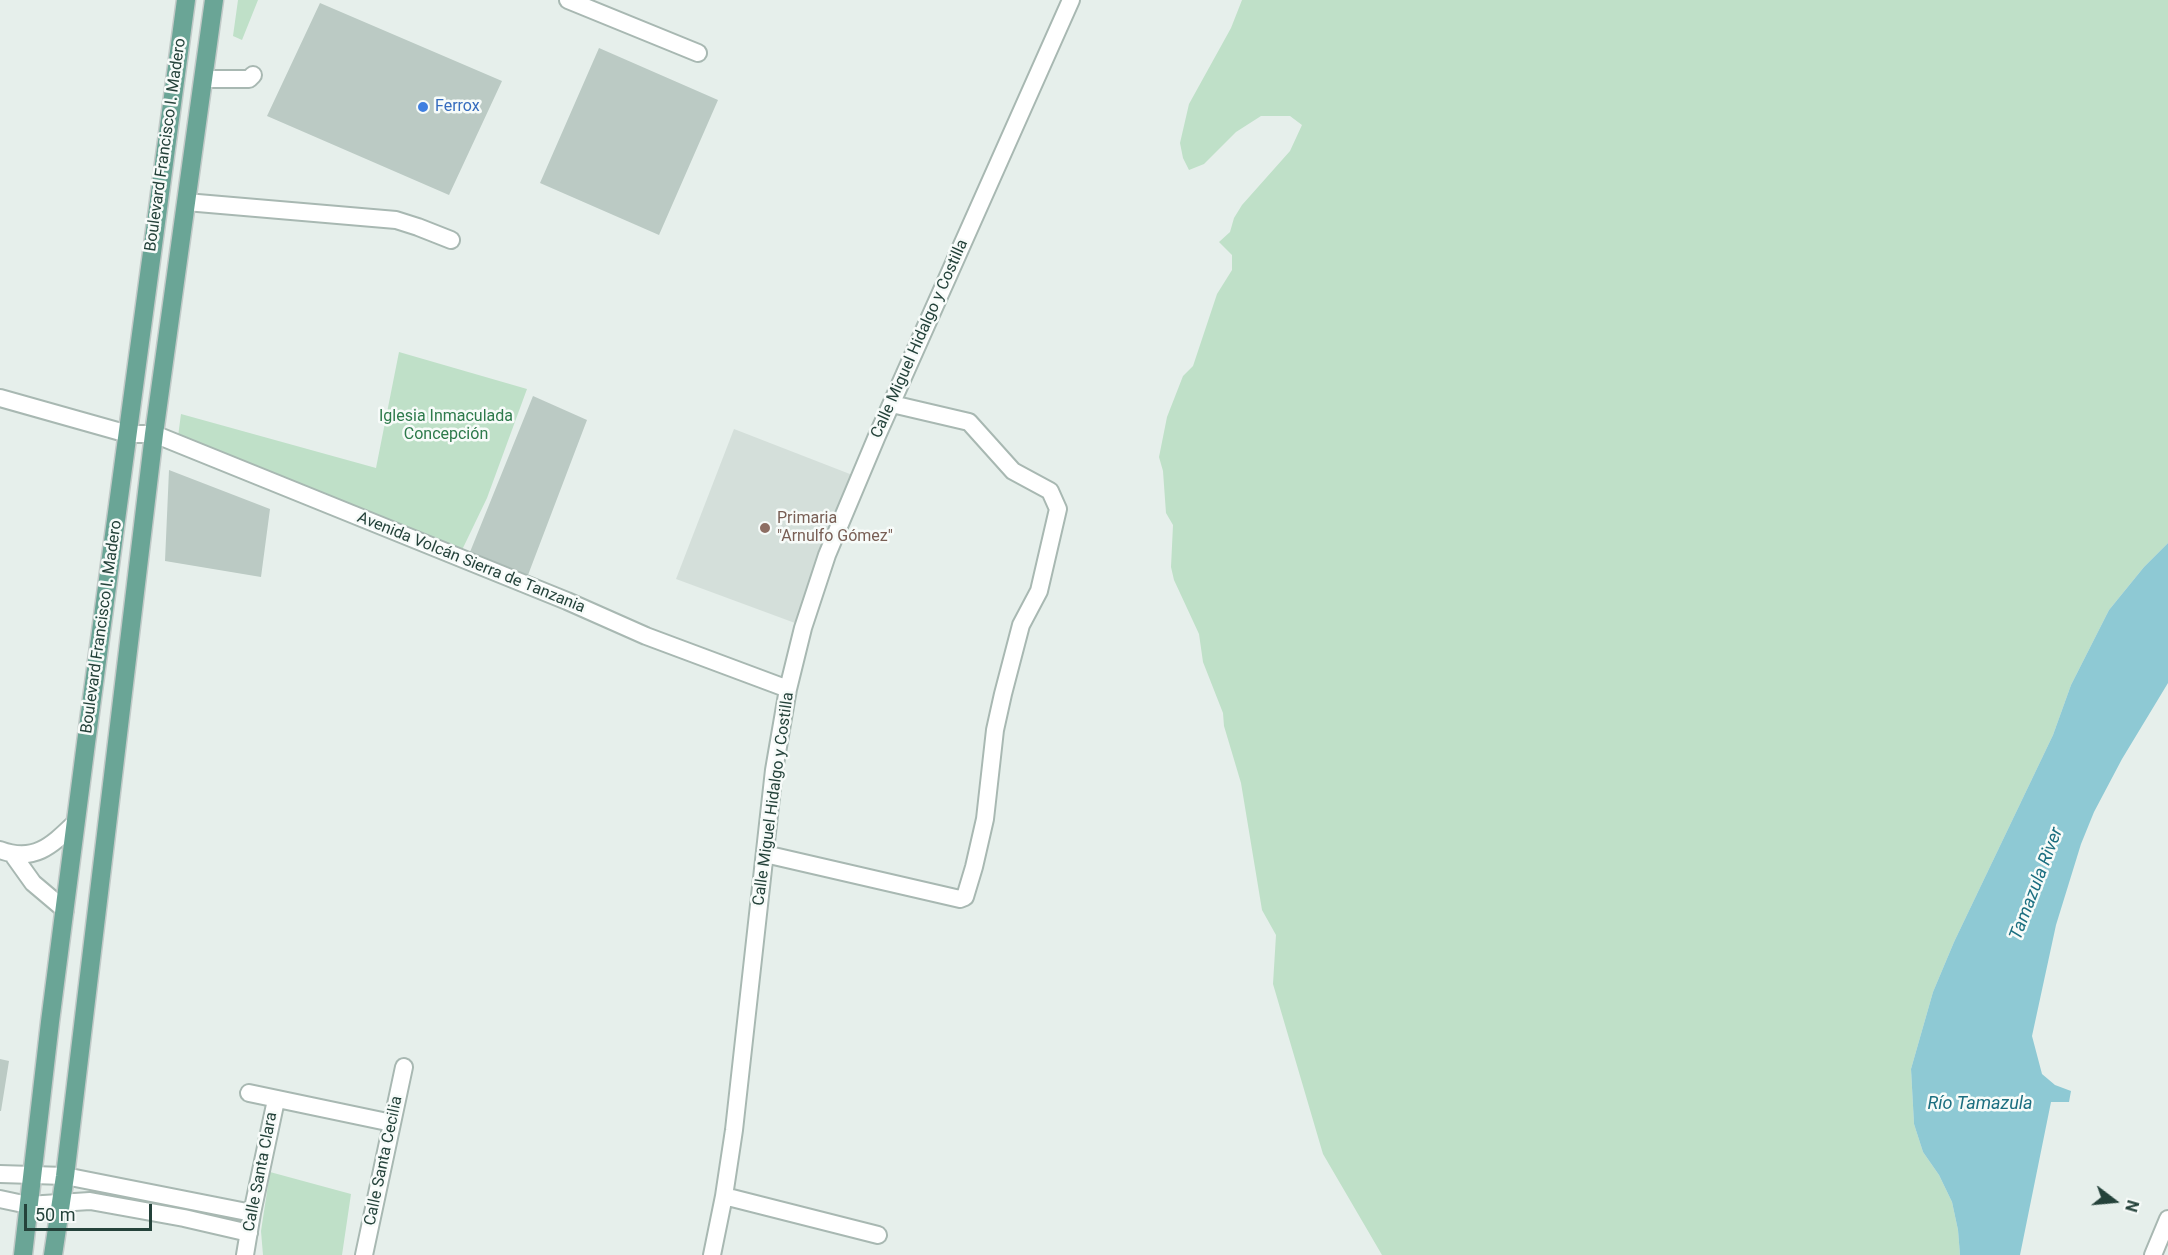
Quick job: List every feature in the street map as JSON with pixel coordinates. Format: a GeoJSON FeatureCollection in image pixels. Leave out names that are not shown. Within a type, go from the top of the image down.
{"type":"FeatureCollection","features":[{"type":"Feature","properties":{"kind":"main road","name":"Boulevard Francisco I. Madero"},"geometry":{"type":"LineString","coordinates":[[23,1255],[76,822],[186,0]]}},
{"type":"Feature","properties":{"kind":"main road","name":"Boulevard Francisco I. Madero"},"geometry":{"type":"LineString","coordinates":[[53,1255],[65,1176],[154,434],[214,0]]}},
{"type":"Feature","properties":{"kind":"street"},"geometry":{"type":"LineString","coordinates":[[568,0],[699,53]]}},
{"type":"Feature","properties":{"kind":"street","name":"Calle Miguel Hidalgo y Costilla"},"geometry":{"type":"LineString","coordinates":[[712,1255],[724,1197],[743,1060],[774,770],[788,689],[803,628],[827,555],[1071,0]]}},
{"type":"Feature","properties":{"kind":"street"},"geometry":{"type":"LineString","coordinates":[[203,79],[249,79],[253,75]]}},
{"type":"Feature","properties":{"kind":"street"},"geometry":{"type":"LineString","coordinates":[[186,202],[396,220],[451,240]]}},
{"type":"Feature","properties":{"kind":"street"},"geometry":{"type":"LineString","coordinates":[[0,398],[128,434],[154,434]]}},
{"type":"Feature","properties":{"kind":"street"},"geometry":{"type":"LineString","coordinates":[[765,854],[960,898],[965,897],[974,867],[985,819],[995,730],[1003,694],[1021,625],[1039,591],[1058,509],[1050,491],[1012,471],[969,422],[892,404]]}},
{"type":"Feature","properties":{"kind":"street","name":"Avenida Volcán Sierra de Tanzania"},"geometry":{"type":"LineString","coordinates":[[154,434],[646,636],[788,689]]}},
{"type":"Feature","properties":{"kind":"street"},"geometry":{"type":"LineString","coordinates":[[6,852],[33,854],[52,846],[76,822]]}},
{"type":"Feature","properties":{"kind":"street"},"geometry":{"type":"LineString","coordinates":[[6,852],[33,883],[65,910]]}},
{"type":"Feature","properties":{"kind":"street","name":"Calle Santa Cecilia"},"geometry":{"type":"LineString","coordinates":[[364,1255],[404,1067]]}},
{"type":"Feature","properties":{"kind":"street"},"geometry":{"type":"LineString","coordinates":[[249,1093],[276,1100]]}},
{"type":"Feature","properties":{"kind":"street","name":"Calle Santa Clara"},"geometry":{"type":"LineString","coordinates":[[245,1255],[276,1100],[392,1123]]}},
{"type":"Feature","properties":{"kind":"street"},"geometry":{"type":"LineString","coordinates":[[0,1174],[65,1176],[252,1213]]}},
{"type":"Feature","properties":{"kind":"street"},"geometry":{"type":"LineString","coordinates":[[724,1197],[878,1234]]}},
{"type":"Feature","properties":{"kind":"street"},"geometry":{"type":"LineString","coordinates":[[0,1199],[28,1205],[90,1201],[195,1220],[249,1233]]}},
{"type":"Feature","properties":{"kind":"street"},"geometry":{"type":"LineString","coordinates":[[2153,1255],[2168,1218]]}},
{"type":"Feature","properties":{"kind":"shaded area","name":"Primaria \"Arnulfo Gómez\""},"geometry":{"type":"Polygon","coordinates":[[[734,429],[855,476],[795,623],[676,579],[734,429]]]}},
{"type":"Feature","properties":{"kind":"green space"},"geometry":{"type":"Polygon","coordinates":[[[238,0],[258,0],[242,40],[233,36],[238,0]]]}},
{"type":"Feature","properties":{"kind":"green space"},"geometry":{"type":"Polygon","coordinates":[[[1242,0],[2168,0],[2168,543],[2144,567],[2109,610],[2071,685],[2053,735],[1954,942],[1933,992],[1911,1069],[1914,1124],[1923,1152],[1939,1175],[1952,1202],[1960,1255],[1382,1255],[1323,1154],[1273,984],[1276,935],[1262,910],[1241,783],[1224,726],[1223,713],[1203,662],[1199,634],[1174,580],[1171,567],[1173,525],[1166,513],[1163,471],[1159,457],[1167,417],[1183,376],[1193,366],[1217,294],[1232,270],[1232,255],[1219,242],[1230,232],[1234,218],[1242,205],[1290,151],[1302,125],[1290,116],[1261,116],[1236,132],[1204,164],[1189,170],[1183,158],[1180,143],[1189,104],[1231,28],[1242,0]]]}},
{"type":"Feature","properties":{"kind":"green space"},"geometry":{"type":"Polygon","coordinates":[[[399,352],[527,389],[487,498],[462,550],[177,444],[181,414],[376,468],[399,352]]]}},
{"type":"Feature","properties":{"kind":"green space"},"geometry":{"type":"Polygon","coordinates":[[[270,1172],[351,1194],[342,1255],[263,1255],[261,1231],[270,1172]]]}},
{"type":"Feature","properties":{"kind":"water","name":"Río Tamazula"},"geometry":{"type":"Polygon","coordinates":[[[2168,543],[2168,683],[2122,759],[2094,812],[2081,844],[2056,925],[2032,1036],[2042,1074],[2055,1085],[2071,1091],[2069,1102],[2051,1102],[2020,1255],[1960,1255],[1952,1202],[1939,1175],[1923,1152],[1914,1124],[1911,1069],[1933,992],[1954,942],[2053,735],[2071,685],[2109,610],[2144,567],[2168,543]]]}},
{"type":"Feature","properties":{"kind":"building"},"geometry":{"type":"Polygon","coordinates":[[[320,3],[502,81],[449,195],[267,116],[320,3]]]}},
{"type":"Feature","properties":{"kind":"building"},"geometry":{"type":"Polygon","coordinates":[[[599,48],[718,100],[659,235],[540,183],[599,48]]]}},
{"type":"Feature","properties":{"kind":"building","name":"Iglesia Inmaculada Concepción"},"geometry":{"type":"Polygon","coordinates":[[[533,396],[587,420],[528,575],[470,552],[533,396]]]}},
{"type":"Feature","properties":{"kind":"building"},"geometry":{"type":"Polygon","coordinates":[[[169,470],[270,509],[261,577],[165,561],[169,470]]]}},
{"type":"Feature","properties":{"kind":"building"},"geometry":{"type":"Polygon","coordinates":[[[0,1059],[9,1061],[1,1111],[0,1111],[0,1059]]]}},
{"type":"Feature","properties":{"kind":"place","name":"Ferrox"},"geometry":{"type":"Point","coordinates":[423,107]}},
{"type":"Feature","properties":{"kind":"place","name":"Primaria \"Arnulfo Gómez\""},"geometry":{"type":"Point","coordinates":[765,528]}},
{"type":"Feature","properties":{"kind":"water label","name":"Tamazula River"},"geometry":{"type":"Point","coordinates":[2037,884]}}]}
